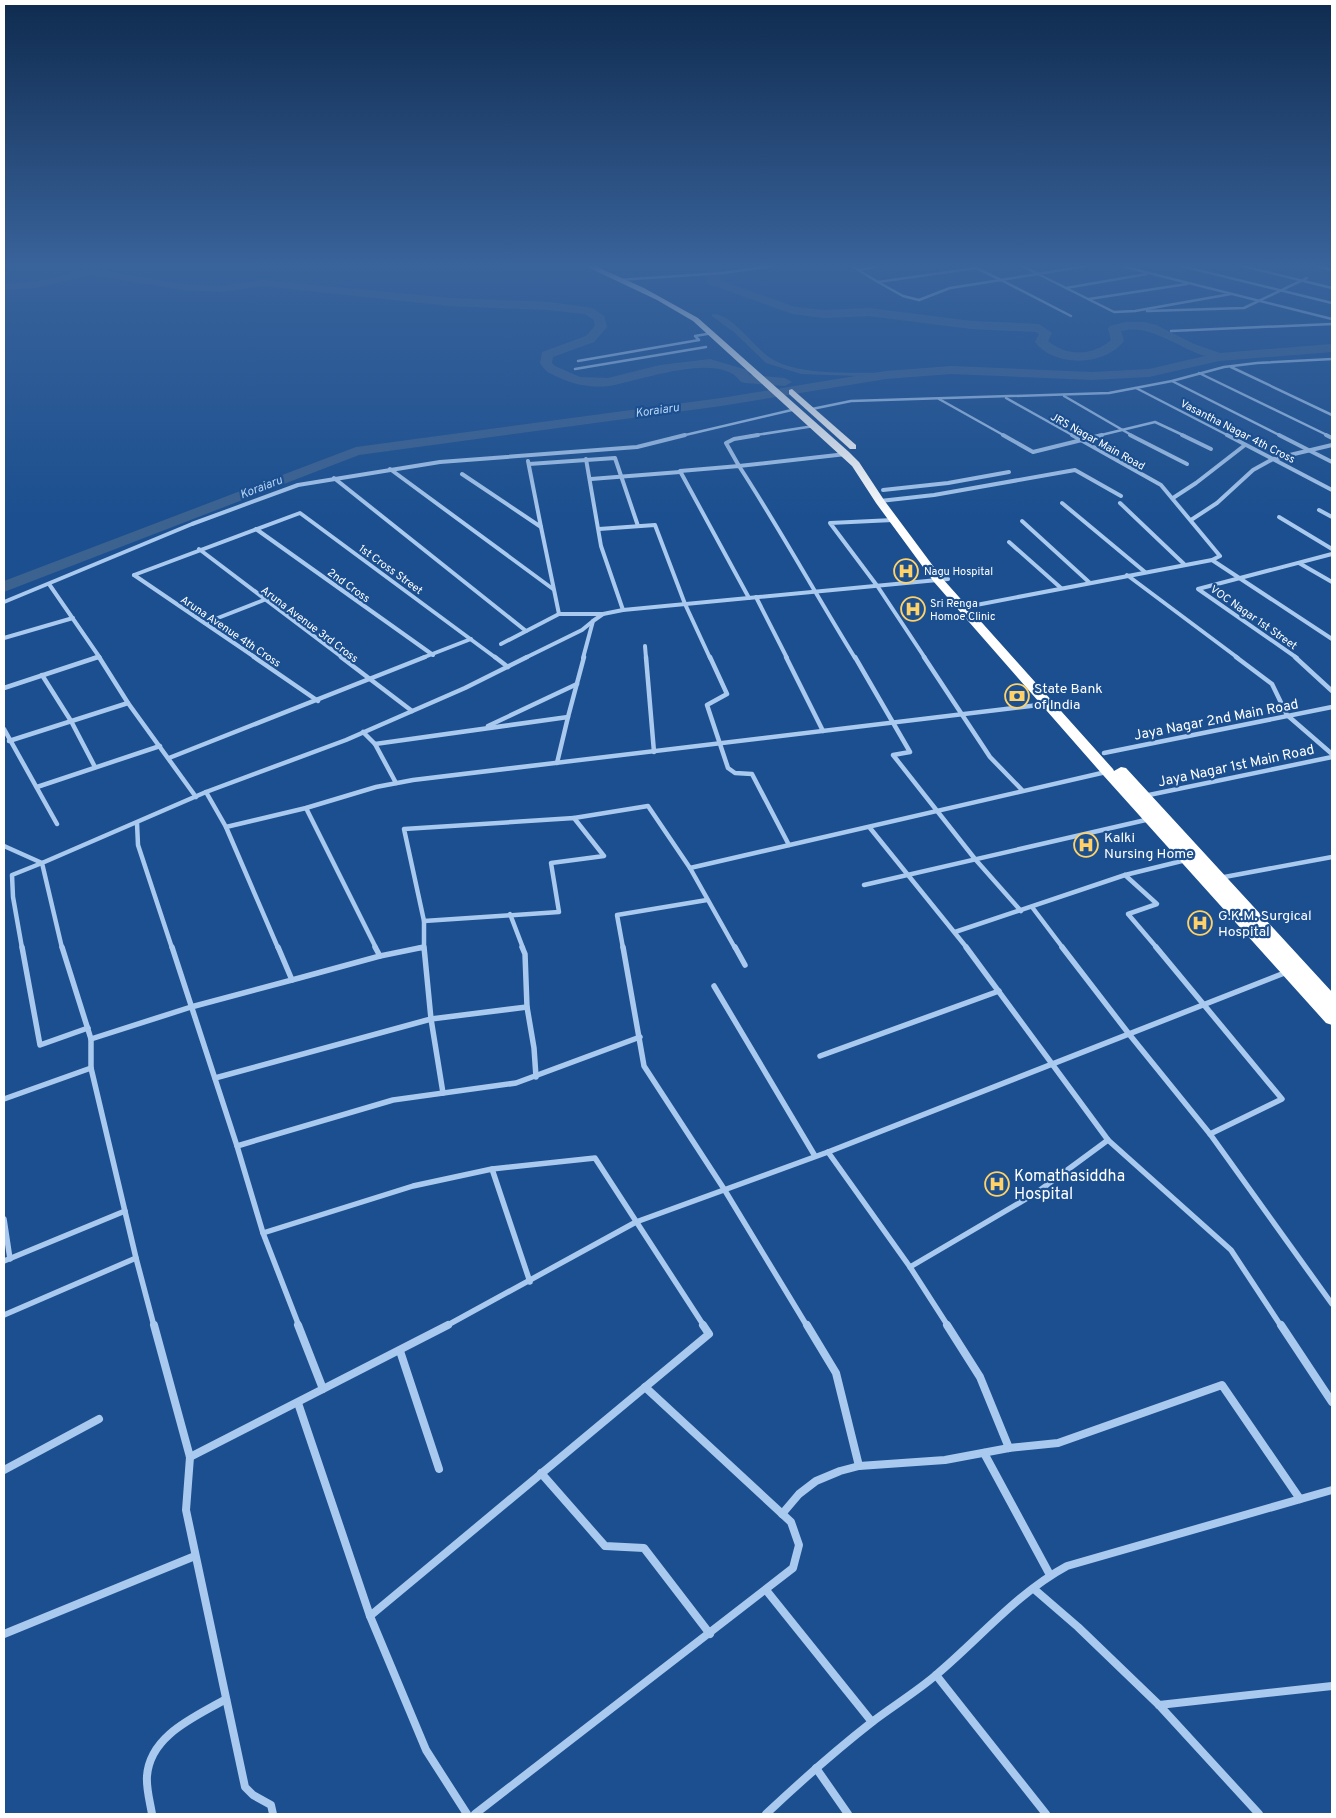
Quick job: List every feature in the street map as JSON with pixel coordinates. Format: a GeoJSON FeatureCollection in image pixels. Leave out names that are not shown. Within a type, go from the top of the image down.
{"type":"FeatureCollection","features":[{"type":"Feature","properties":{"kind":"highway"},"geometry":{"type":"LineString","coordinates":[[728,350],[851,445],[884,497],[943,580],[971,606],[1098,753],[1108,772],[1332,1019]]}},
{"type":"Feature","properties":{"kind":"highway"},"geometry":{"type":"LineString","coordinates":[[785,386],[815,426],[856,464],[884,497],[893,520],[1047,704],[1144,796],[1332,1002]]}},
{"type":"Feature","properties":{"kind":"street"},"geometry":{"type":"LineString","coordinates":[[578,361],[642,350]]}},
{"type":"Feature","properties":{"kind":"street"},"geometry":{"type":"LineString","coordinates":[[575,370],[690,350]]}},
{"type":"Feature","properties":{"kind":"street"},"geometry":{"type":"LineString","coordinates":[[4,602],[192,524],[268,495],[298,485],[334,478],[440,462],[655,444],[702,430],[802,407],[851,401],[1006,398],[1109,393],[1172,381],[1230,366],[1332,359]]}},
{"type":"Feature","properties":{"kind":"street"},"geometry":{"type":"LineString","coordinates":[[1230,366],[1332,414]]}},
{"type":"Feature","properties":{"kind":"street"},"geometry":{"type":"LineString","coordinates":[[1199,373],[1332,438]]}},
{"type":"Feature","properties":{"kind":"street"},"geometry":{"type":"LineString","coordinates":[[1172,381],[1332,462]]}},
{"type":"Feature","properties":{"kind":"street","name":"Vasantha Nagar 4th Cross"},"geometry":{"type":"LineString","coordinates":[[1136,388],[1332,490]]}},
{"type":"Feature","properties":{"kind":"street"},"geometry":{"type":"LineString","coordinates":[[1063,396],[1120,430],[1187,464]]}},
{"type":"Feature","properties":{"kind":"street","name":"JRS Nagar Main Road"},"geometry":{"type":"LineString","coordinates":[[1006,398],[1161,485],[1220,556],[1212,560]]}},
{"type":"Feature","properties":{"kind":"street"},"geometry":{"type":"LineString","coordinates":[[938,399],[1033,452],[1155,422],[1210,448]]}},
{"type":"Feature","properties":{"kind":"street"},"geometry":{"type":"LineString","coordinates":[[815,426],[728,441],[726,443],[910,752],[893,755],[975,859],[1021,911]]}},
{"type":"Feature","properties":{"kind":"street"},"geometry":{"type":"LineString","coordinates":[[1173,498],[1196,483],[1245,444]]}},
{"type":"Feature","properties":{"kind":"street"},"geometry":{"type":"LineString","coordinates":[[1192,520],[1217,503],[1253,470],[1273,459],[1332,444]]}},
{"type":"Feature","properties":{"kind":"street"},"geometry":{"type":"LineString","coordinates":[[591,480],[846,454]]}},
{"type":"Feature","properties":{"kind":"street"},"geometry":{"type":"LineString","coordinates":[[526,456],[559,614]]}},
{"type":"Feature","properties":{"kind":"street"},"geometry":{"type":"LineString","coordinates":[[528,464],[615,458],[638,526]]}},
{"type":"Feature","properties":{"kind":"street"},"geometry":{"type":"LineString","coordinates":[[586,459],[601,546],[623,610]]}},
{"type":"Feature","properties":{"kind":"street"},"geometry":{"type":"LineString","coordinates":[[390,469],[554,589]]}},
{"type":"Feature","properties":{"kind":"street"},"geometry":{"type":"LineString","coordinates":[[884,497],[934,495],[1074,470],[1121,496]]}},
{"type":"Feature","properties":{"kind":"street"},"geometry":{"type":"LineString","coordinates":[[680,472],[749,598]]}},
{"type":"Feature","properties":{"kind":"street"},"geometry":{"type":"LineString","coordinates":[[884,497],[1009,472]]}},
{"type":"Feature","properties":{"kind":"street"},"geometry":{"type":"LineString","coordinates":[[462,474],[540,527]]}},
{"type":"Feature","properties":{"kind":"street"},"geometry":{"type":"LineString","coordinates":[[334,478],[526,631]]}},
{"type":"Feature","properties":{"kind":"street"},"geometry":{"type":"LineString","coordinates":[[1062,503],[1145,572]]}},
{"type":"Feature","properties":{"kind":"street"},"geometry":{"type":"LineString","coordinates":[[1120,503],[1184,564]]}},
{"type":"Feature","properties":{"kind":"street"},"geometry":{"type":"LineString","coordinates":[[1319,510],[1332,517]]}},
{"type":"Feature","properties":{"kind":"street","name":"1st Cross Street"},"geometry":{"type":"LineString","coordinates":[[256,529],[300,513],[508,667]]}},
{"type":"Feature","properties":{"kind":"street"},"geometry":{"type":"LineString","coordinates":[[1279,517],[1332,549]]}},
{"type":"Feature","properties":{"kind":"street"},"geometry":{"type":"LineString","coordinates":[[893,520],[830,523],[878,588],[990,757],[1022,790]]}},
{"type":"Feature","properties":{"kind":"street"},"geometry":{"type":"LineString","coordinates":[[1022,521],[1090,583]]}},
{"type":"Feature","properties":{"kind":"street"},"geometry":{"type":"LineString","coordinates":[[599,529],[655,525],[685,604],[727,694],[725,697],[710,702],[707,705],[728,768],[735,773],[752,774],[789,845]]}},
{"type":"Feature","properties":{"kind":"street"},"geometry":{"type":"LineString","coordinates":[[199,549],[256,529]]}},
{"type":"Feature","properties":{"kind":"street","name":"2nd Cross"},"geometry":{"type":"LineString","coordinates":[[256,529],[433,655]]}},
{"type":"Feature","properties":{"kind":"street"},"geometry":{"type":"LineString","coordinates":[[1009,542],[1061,588]]}},
{"type":"Feature","properties":{"kind":"street","name":"Aruna Avenue 4th Cross"},"geometry":{"type":"LineString","coordinates":[[199,549],[134,575],[318,701]]}},
{"type":"Feature","properties":{"kind":"street","name":"Aruna Avenue 3rd Cross"},"geometry":{"type":"LineString","coordinates":[[199,549],[412,711]]}},
{"type":"Feature","properties":{"kind":"street"},"geometry":{"type":"LineString","coordinates":[[1242,578],[1332,554]]}},
{"type":"Feature","properties":{"kind":"street"},"geometry":{"type":"LineString","coordinates":[[971,606],[1212,560],[1332,639]]}},
{"type":"Feature","properties":{"kind":"street"},"geometry":{"type":"LineString","coordinates":[[1298,563],[1332,582]]}},
{"type":"Feature","properties":{"kind":"street"},"geometry":{"type":"LineString","coordinates":[[1127,575],[1272,684],[1287,716],[1332,755]]}},
{"type":"Feature","properties":{"kind":"street","name":"VOC Nagar 1st Street"},"geometry":{"type":"LineString","coordinates":[[1242,578],[1198,589],[1292,654],[1332,690]]}},
{"type":"Feature","properties":{"kind":"street"},"geometry":{"type":"LineString","coordinates":[[501,644],[559,614],[603,614],[623,610],[814,592],[878,588],[943,580]]}},
{"type":"Feature","properties":{"kind":"street"},"geometry":{"type":"LineString","coordinates":[[49,584],[99,657],[128,704],[196,797]]}},
{"type":"Feature","properties":{"kind":"street"},"geometry":{"type":"LineString","coordinates":[[756,598],[823,731]]}},
{"type":"Feature","properties":{"kind":"street"},"geometry":{"type":"LineString","coordinates":[[205,623],[264,600]]}},
{"type":"Feature","properties":{"kind":"street"},"geometry":{"type":"LineString","coordinates":[[88,1028],[40,1045],[14,897],[12,875],[206,792],[363,732],[465,688],[582,630],[603,614]]}},
{"type":"Feature","properties":{"kind":"street"},"geometry":{"type":"LineString","coordinates":[[4,638],[72,618]]}},
{"type":"Feature","properties":{"kind":"street"},"geometry":{"type":"LineString","coordinates":[[558,763],[593,621]]}},
{"type":"Feature","properties":{"kind":"street"},"geometry":{"type":"LineString","coordinates":[[169,758],[318,701],[471,639]]}},
{"type":"Feature","properties":{"kind":"street"},"geometry":{"type":"LineString","coordinates":[[646,646],[654,752]]}},
{"type":"Feature","properties":{"kind":"street"},"geometry":{"type":"LineString","coordinates":[[4,688],[99,657]]}},
{"type":"Feature","properties":{"kind":"street"},"geometry":{"type":"LineString","coordinates":[[42,675],[71,721],[95,768]]}},
{"type":"Feature","properties":{"kind":"street"},"geometry":{"type":"LineString","coordinates":[[482,729],[578,684]]}},
{"type":"Feature","properties":{"kind":"street"},"geometry":{"type":"LineString","coordinates":[[9,741],[128,704]]}},
{"type":"Feature","properties":{"kind":"street"},"geometry":{"type":"LineString","coordinates":[[226,827],[306,808],[396,783],[1047,704]]}},
{"type":"Feature","properties":{"kind":"street","name":"Jaya Nagar 2nd Main Road"},"geometry":{"type":"LineString","coordinates":[[1098,753],[1332,707]]}},
{"type":"Feature","properties":{"kind":"street"},"geometry":{"type":"LineString","coordinates":[[376,744],[568,717]]}},
{"type":"Feature","properties":{"kind":"street"},"geometry":{"type":"LineString","coordinates":[[4,729],[57,824]]}},
{"type":"Feature","properties":{"kind":"street"},"geometry":{"type":"LineString","coordinates":[[363,732],[376,744],[396,783]]}},
{"type":"Feature","properties":{"kind":"street"},"geometry":{"type":"LineString","coordinates":[[37,787],[160,746]]}},
{"type":"Feature","properties":{"kind":"street","name":"Jaya Nagar 1st Main Road"},"geometry":{"type":"LineString","coordinates":[[1144,796],[1332,755]]}},
{"type":"Feature","properties":{"kind":"street"},"geometry":{"type":"LineString","coordinates":[[690,868],[870,828],[1022,790],[1108,772]]}},
{"type":"Feature","properties":{"kind":"street"},"geometry":{"type":"LineString","coordinates":[[206,792],[226,827],[292,980]]}},
{"type":"Feature","properties":{"kind":"street"},"geometry":{"type":"LineString","coordinates":[[443,1093],[431,1019],[424,947],[424,921],[404,829],[574,818],[648,806],[690,868],[745,965]]}},
{"type":"Feature","properties":{"kind":"street"},"geometry":{"type":"LineString","coordinates":[[306,808],[380,956]]}},
{"type":"Feature","properties":{"kind":"street"},"geometry":{"type":"LineString","coordinates":[[424,921],[559,912],[551,863],[604,856],[574,818]]}},
{"type":"Feature","properties":{"kind":"street"},"geometry":{"type":"LineString","coordinates":[[864,885],[1151,819]]}},
{"type":"Feature","properties":{"kind":"street"},"geometry":{"type":"LineString","coordinates":[[137,823],[138,845],[237,1146],[263,1233],[323,1389]]}},
{"type":"Feature","properties":{"kind":"street"},"geometry":{"type":"LineString","coordinates":[[870,828],[955,932],[1108,1140],[1231,1250],[1332,1402]]}},
{"type":"Feature","properties":{"kind":"street"},"geometry":{"type":"LineString","coordinates":[[4,846],[42,863]]}},
{"type":"Feature","properties":{"kind":"street"},"geometry":{"type":"LineString","coordinates":[[1219,878],[1332,857]]}},
{"type":"Feature","properties":{"kind":"street"},"geometry":{"type":"LineString","coordinates":[[955,932],[1125,875],[1187,859]]}},
{"type":"Feature","properties":{"kind":"street"},"geometry":{"type":"LineString","coordinates":[[42,863],[56,928],[91,1039],[91,1068],[125,1212],[190,1457],[186,1510],[245,1787],[253,1795],[271,1805],[273,1814]]}},
{"type":"Feature","properties":{"kind":"street"},"geometry":{"type":"LineString","coordinates":[[1125,875],[1157,904],[1128,914],[1204,1002],[1282,1099],[1210,1134]]}},
{"type":"Feature","properties":{"kind":"street"},"geometry":{"type":"LineString","coordinates":[[707,900],[617,915],[644,1066],[724,1189],[836,1373],[859,1466]]}},
{"type":"Feature","properties":{"kind":"street"},"geometry":{"type":"LineString","coordinates":[[1032,907],[1129,1034],[1210,1134],[1332,1304]]}},
{"type":"Feature","properties":{"kind":"street"},"geometry":{"type":"LineString","coordinates":[[510,914],[525,954],[527,1007],[534,1048],[536,1076]]}},
{"type":"Feature","properties":{"kind":"street"},"geometry":{"type":"LineString","coordinates":[[91,1039],[191,1007],[380,956],[424,947]]}},
{"type":"Feature","properties":{"kind":"street"},"geometry":{"type":"LineString","coordinates":[[190,1457],[400,1352],[636,1222],[828,1152],[1129,1034],[1204,1002],[1290,972],[1304,970]]}},
{"type":"Feature","properties":{"kind":"street"},"geometry":{"type":"LineString","coordinates":[[714,986],[815,1156]]}},
{"type":"Feature","properties":{"kind":"street"},"geometry":{"type":"LineString","coordinates":[[820,1056],[999,991]]}},
{"type":"Feature","properties":{"kind":"street"},"geometry":{"type":"LineString","coordinates":[[214,1078],[431,1019],[527,1007]]}},
{"type":"Feature","properties":{"kind":"street"},"geometry":{"type":"LineString","coordinates":[[237,1146],[393,1100],[516,1083],[640,1037]]}},
{"type":"Feature","properties":{"kind":"street"},"geometry":{"type":"LineString","coordinates":[[4,1099],[91,1068]]}},
{"type":"Feature","properties":{"kind":"street"},"geometry":{"type":"LineString","coordinates":[[910,1267],[1036,1193],[1108,1140]]}},
{"type":"Feature","properties":{"kind":"street"},"geometry":{"type":"LineString","coordinates":[[828,1152],[910,1267],[980,1377],[1008,1448]]}},
{"type":"Feature","properties":{"kind":"street"},"geometry":{"type":"LineString","coordinates":[[263,1233],[414,1186],[492,1169],[595,1158],[709,1334],[370,1616]]}},
{"type":"Feature","properties":{"kind":"street"},"geometry":{"type":"LineString","coordinates":[[492,1169],[530,1282]]}},
{"type":"Feature","properties":{"kind":"street"},"geometry":{"type":"LineString","coordinates":[[4,1219],[7,1260],[125,1212]]}},
{"type":"Feature","properties":{"kind":"street"},"geometry":{"type":"LineString","coordinates":[[4,1316],[136,1258]]}},
{"type":"Feature","properties":{"kind":"street"},"geometry":{"type":"LineString","coordinates":[[400,1352],[439,1469]]}},
{"type":"Feature","properties":{"kind":"street"},"geometry":{"type":"LineString","coordinates":[[782,1514],[799,1494],[816,1481],[840,1471],[859,1466],[945,1460],[1008,1448],[1058,1443],[1222,1385],[1300,1499]]}},
{"type":"Feature","properties":{"kind":"street"},"geometry":{"type":"LineString","coordinates":[[475,1814],[793,1568],[799,1546],[791,1522],[645,1387]]}},
{"type":"Feature","properties":{"kind":"street"},"geometry":{"type":"LineString","coordinates":[[298,1403],[370,1616],[426,1750],[467,1814]]}},
{"type":"Feature","properties":{"kind":"street"},"geometry":{"type":"LineString","coordinates":[[4,1470],[99,1419]]}},
{"type":"Feature","properties":{"kind":"street"},"geometry":{"type":"LineString","coordinates":[[984,1453],[1050,1575]]}},
{"type":"Feature","properties":{"kind":"street"},"geometry":{"type":"LineString","coordinates":[[541,1473],[605,1546],[644,1548],[710,1634]]}},
{"type":"Feature","properties":{"kind":"street"},"geometry":{"type":"LineString","coordinates":[[766,1814],[816,1768],[872,1722],[936,1675],[984,1630],[1050,1575],[1067,1566],[1332,1490]]}},
{"type":"Feature","properties":{"kind":"street"},"geometry":{"type":"LineString","coordinates":[[4,1634],[195,1556]]}},
{"type":"Feature","properties":{"kind":"street"},"geometry":{"type":"LineString","coordinates":[[1034,1589],[1078,1628],[1159,1706],[1258,1814]]}},
{"type":"Feature","properties":{"kind":"street"},"geometry":{"type":"LineString","coordinates":[[766,1590],[872,1722]]}},
{"type":"Feature","properties":{"kind":"street"},"geometry":{"type":"LineString","coordinates":[[936,1675],[1046,1814]]}},
{"type":"Feature","properties":{"kind":"street"},"geometry":{"type":"LineString","coordinates":[[1159,1706],[1332,1686]]}},
{"type":"Feature","properties":{"kind":"street"},"geometry":{"type":"LineString","coordinates":[[152,1814],[147,1776],[150,1759],[158,1744],[172,1732],[226,1699]]}},
{"type":"Feature","properties":{"kind":"street"},"geometry":{"type":"LineString","coordinates":[[816,1768],[848,1814]]}},
{"type":"Feature","properties":{"kind":"waterway"},"geometry":{"type":"LineString","coordinates":[[561,350],[547,355],[546,363],[550,369],[578,381],[608,382],[660,369],[710,363],[742,373],[746,379],[785,382]]}},
{"type":"Feature","properties":{"kind":"waterway"},"geometry":{"type":"LineString","coordinates":[[757,350],[769,361],[801,372],[886,375]]}},
{"type":"Feature","properties":{"kind":"waterway"},"geometry":{"type":"LineString","coordinates":[[1053,350],[1080,357],[1107,350]]}},
{"type":"Feature","properties":{"kind":"waterway"},"geometry":{"type":"LineString","coordinates":[[1198,350],[1219,357]]}},
{"type":"Feature","properties":{"kind":"waterway","name":"Koraiaru"},"geometry":{"type":"LineString","coordinates":[[1219,357],[1309,350]]}},
{"type":"Feature","properties":{"kind":"waterway","name":"Koraiaru"},"geometry":{"type":"LineString","coordinates":[[4,587],[356,451],[721,402],[886,375],[951,370],[1092,376],[1149,373],[1219,357]]}},
{"type":"Feature","properties":{"kind":"place","name":"Nagu Hospital"},"geometry":{"type":"Point","coordinates":[906,571]}},
{"type":"Feature","properties":{"kind":"place","name":"Sri Renga Homoe Clinic"},"geometry":{"type":"Point","coordinates":[913,609]}},
{"type":"Feature","properties":{"kind":"place","name":"State Bank of India"},"geometry":{"type":"Point","coordinates":[1017,696]}},
{"type":"Feature","properties":{"kind":"place","name":"Kalki Nursing Home"},"geometry":{"type":"Point","coordinates":[1086,845]}},
{"type":"Feature","properties":{"kind":"place","name":"G.K.M. Surgical Hospital"},"geometry":{"type":"Point","coordinates":[1200,923]}},
{"type":"Feature","properties":{"kind":"place","name":"Komathasiddha Hospital"},"geometry":{"type":"Point","coordinates":[997,1184]}}]}
